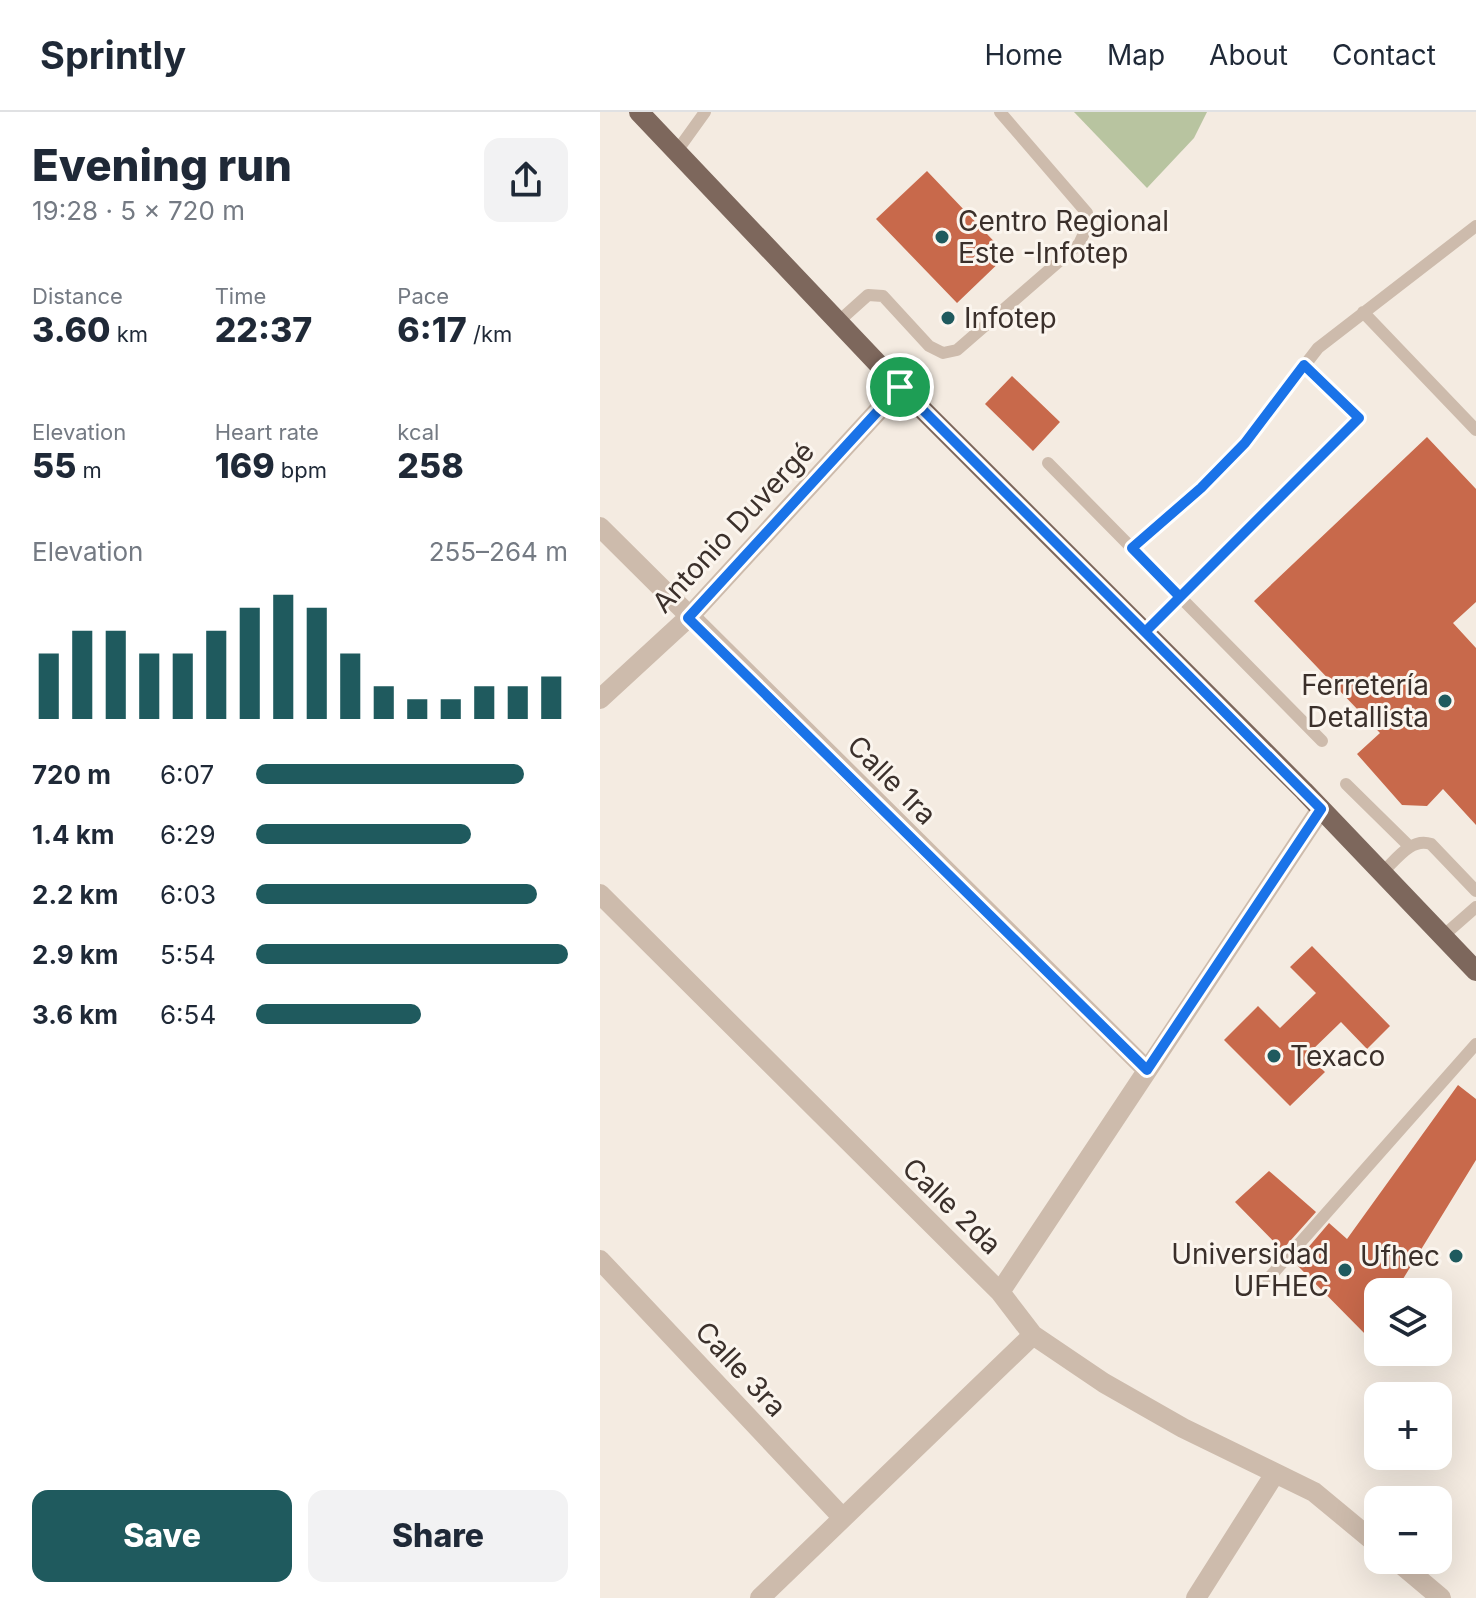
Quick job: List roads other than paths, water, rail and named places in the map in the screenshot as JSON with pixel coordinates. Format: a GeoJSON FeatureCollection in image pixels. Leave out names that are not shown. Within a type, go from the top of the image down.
{"type":"FeatureCollection","features":[{"type":"Feature","properties":{"kind":"main road"},"geometry":{"type":"LineString","coordinates":[[639,112],[900,387],[1321,809],[1476,971]]}},
{"type":"Feature","properties":{"kind":"street","name":"Antonio Duvergé"},"geometry":{"type":"LineString","coordinates":[[600,699],[688,618],[900,387]]}},
{"type":"Feature","properties":{"kind":"street","name":"Calle 1ra"},"geometry":{"type":"LineString","coordinates":[[600,527],[688,618],[1147,1070]]}},
{"type":"Feature","properties":{"kind":"street"},"geometry":{"type":"LineString","coordinates":[[1000,1292],[1321,809]]}},
{"type":"Feature","properties":{"kind":"street","name":"Calle 2da"},"geometry":{"type":"LineString","coordinates":[[600,894],[1000,1292],[1033,1335],[1104,1383],[1183,1428],[1314,1492],[1364,1533]]}},
{"type":"Feature","properties":{"kind":"street","name":"Calle 3ra"},"geometry":{"type":"LineString","coordinates":[[600,1260],[841,1516]]}},
{"type":"Feature","properties":{"kind":"street"},"geometry":{"type":"LineString","coordinates":[[760,1598],[841,1516],[1033,1335]]}},
{"type":"Feature","properties":{"kind":"street"},"geometry":{"type":"LineString","coordinates":[[1196,1598],[1274,1475]]}},
{"type":"Feature","properties":{"kind":"street"},"geometry":{"type":"LineString","coordinates":[[1413,1574],[1441,1598]]}},
{"type":"Feature","properties":{"kind":"lane"},"geometry":{"type":"LineString","coordinates":[[677,151],[705,112]]}},
{"type":"Feature","properties":{"kind":"lane"},"geometry":{"type":"LineString","coordinates":[[839,321],[868,295],[883,296],[929,346],[943,353],[957,350],[1079,244],[1086,229],[1087,213],[1000,112]]}},
{"type":"Feature","properties":{"kind":"lane"},"geometry":{"type":"LineString","coordinates":[[1132,548],[1201,488],[1245,443],[1318,348],[1476,226]]}},
{"type":"Feature","properties":{"kind":"lane"},"geometry":{"type":"LineString","coordinates":[[1363,312],[1476,430]]}},
{"type":"Feature","properties":{"kind":"lane"},"geometry":{"type":"LineString","coordinates":[[1145,632],[1359,418],[1304,365]]}},
{"type":"Feature","properties":{"kind":"lane"},"geometry":{"type":"LineString","coordinates":[[1048,463],[1322,741]]}},
{"type":"Feature","properties":{"kind":"lane"},"geometry":{"type":"LineString","coordinates":[[1346,784],[1410,847]]}},
{"type":"Feature","properties":{"kind":"lane"},"geometry":{"type":"LineString","coordinates":[[1382,873],[1410,847],[1422,841],[1431,844],[1476,891]]}},
{"type":"Feature","properties":{"kind":"lane"},"geometry":{"type":"LineString","coordinates":[[1443,936],[1476,907]]}},
{"type":"Feature","properties":{"kind":"lane"},"geometry":{"type":"LineString","coordinates":[[1268,1279],[1476,1044]]}},
{"type":"Feature","properties":{"kind":"place","name":"Centro Regional Este -Infotep"},"geometry":{"type":"Point","coordinates":[942,237]}},
{"type":"Feature","properties":{"kind":"place","name":"Infotep"},"geometry":{"type":"Point","coordinates":[948,318]}},
{"type":"Feature","properties":{"kind":"place","name":"Ferretería Detallista"},"geometry":{"type":"Point","coordinates":[1445,701]}},
{"type":"Feature","properties":{"kind":"place","name":"Texaco"},"geometry":{"type":"Point","coordinates":[1274,1056]}},
{"type":"Feature","properties":{"kind":"place","name":"Ufhec"},"geometry":{"type":"Point","coordinates":[1456,1256]}},
{"type":"Feature","properties":{"kind":"place","name":"Universidad UFHEC"},"geometry":{"type":"Point","coordinates":[1345,1270]}}]}
